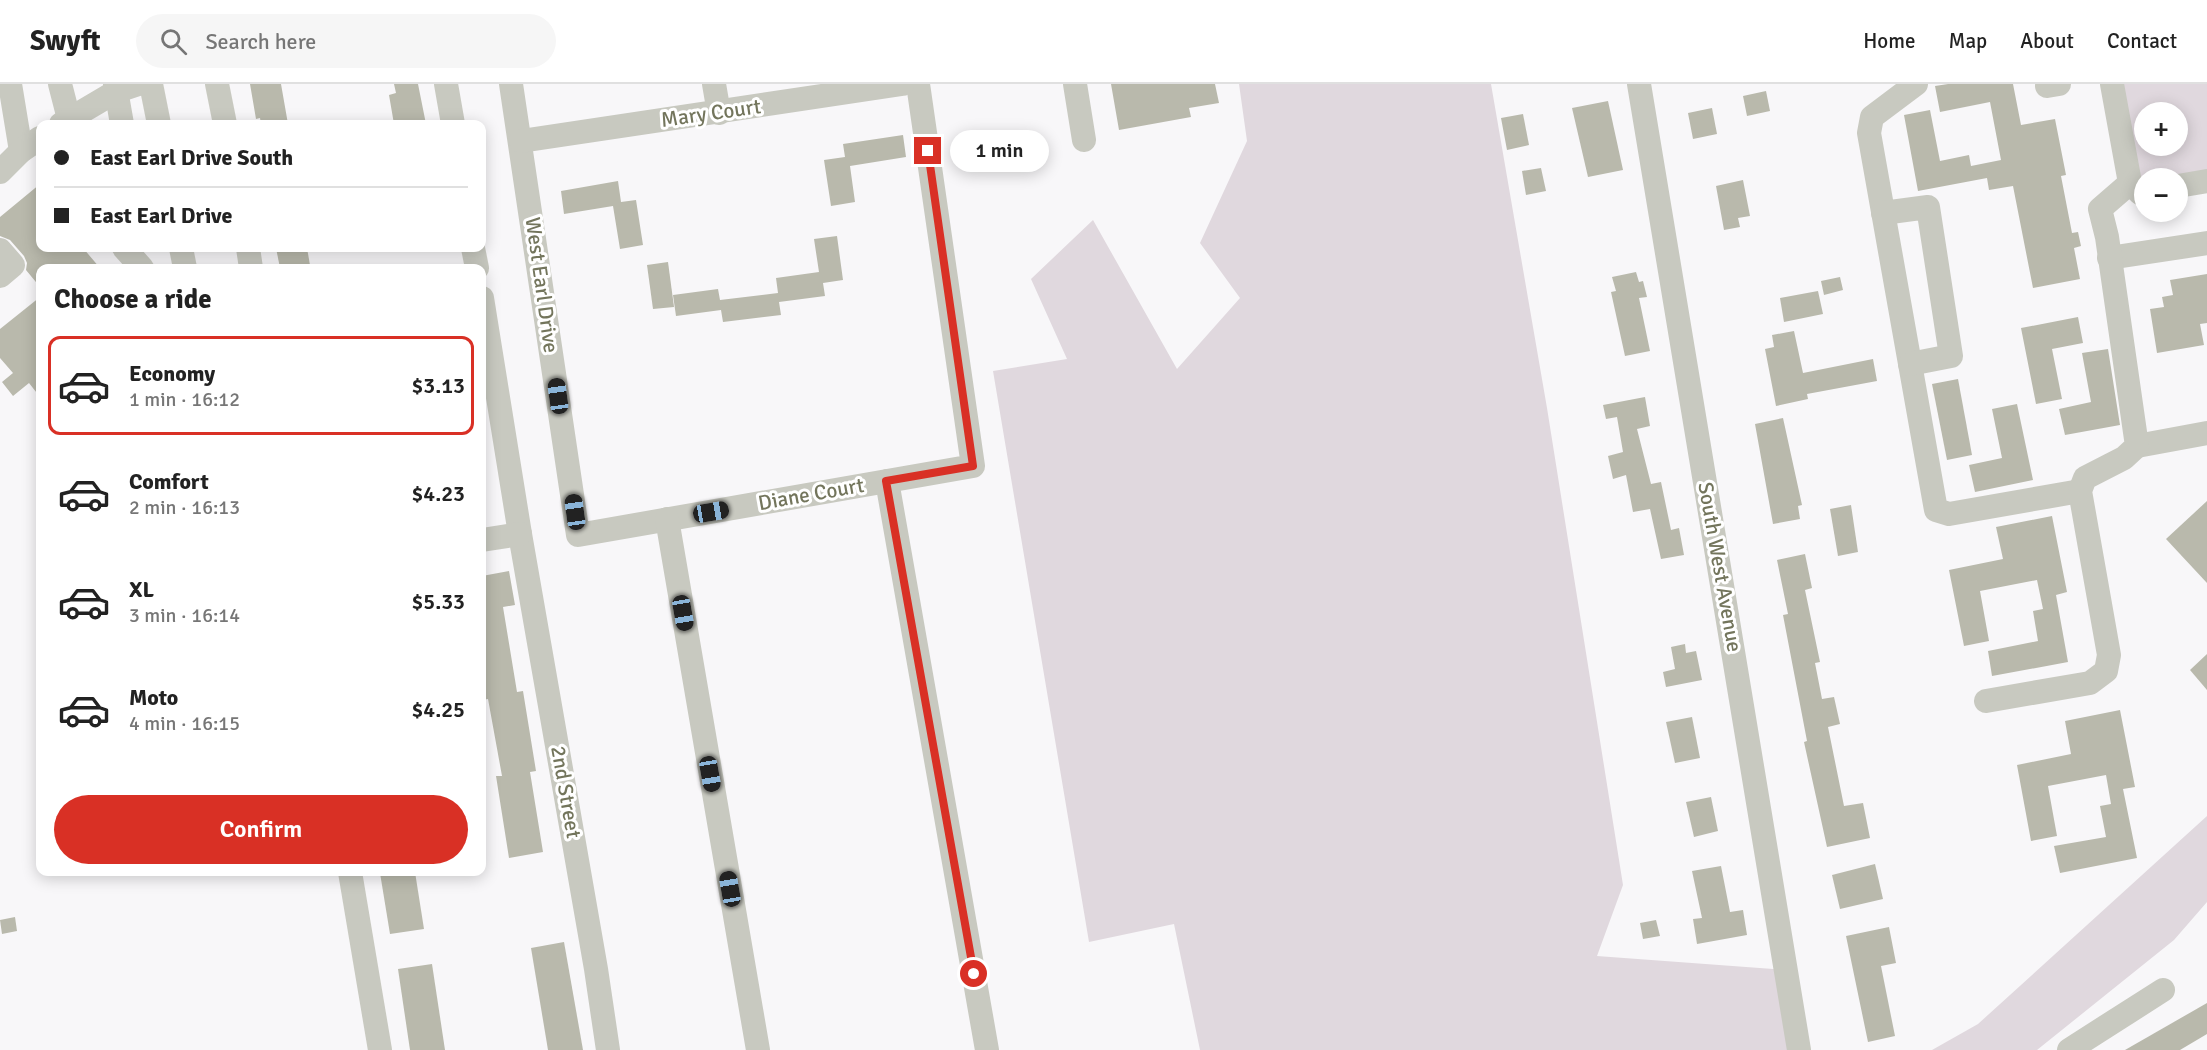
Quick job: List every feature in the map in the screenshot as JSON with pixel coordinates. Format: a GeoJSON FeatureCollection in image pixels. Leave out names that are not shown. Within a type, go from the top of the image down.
{"type":"FeatureCollection","features":[{"type":"Feature","properties":{"kind":"street"},"geometry":{"type":"LineString","coordinates":[[0,172],[34,145],[10,84]]}},
{"type":"Feature","properties":{"kind":"street"},"geometry":{"type":"LineString","coordinates":[[60,84],[67,120]]}},
{"type":"Feature","properties":{"kind":"street"},"geometry":{"type":"LineString","coordinates":[[151,84],[158,120]]}},
{"type":"Feature","properties":{"kind":"street"},"geometry":{"type":"LineString","coordinates":[[218,84],[224,120]]}},
{"type":"Feature","properties":{"kind":"street"},"geometry":{"type":"LineString","coordinates":[[446,84],[452,120]]}},
{"type":"Feature","properties":{"kind":"street","name":"West Earl Drive"},"geometry":{"type":"LineString","coordinates":[[511,84],[578,535]]}},
{"type":"Feature","properties":{"kind":"street"},"geometry":{"type":"LineString","coordinates":[[714,84],[719,113]]}},
{"type":"Feature","properties":{"kind":"street","name":"Mary Court"},"geometry":{"type":"LineString","coordinates":[[521,141],[902,84]]}},
{"type":"Feature","properties":{"kind":"street","name":"Diane Court"},"geometry":{"type":"LineString","coordinates":[[578,535],[973,466],[918,84]]}},
{"type":"Feature","properties":{"kind":"street"},"geometry":{"type":"LineString","coordinates":[[1075,84],[1084,140]]}},
{"type":"Feature","properties":{"kind":"street","name":"South West Avenue"},"geometry":{"type":"LineString","coordinates":[[1640,84],[1799,1050]]}},
{"type":"Feature","properties":{"kind":"street"},"geometry":{"type":"LineString","coordinates":[[1916,84],[1872,117],[1869,133],[1936,510],[1949,514],[2080,491]]}},
{"type":"Feature","properties":{"kind":"street"},"geometry":{"type":"LineString","coordinates":[[2112,84],[2134,172]]}},
{"type":"Feature","properties":{"kind":"street"},"geometry":{"type":"LineString","coordinates":[[72,120],[123,86]]}},
{"type":"Feature","properties":{"kind":"street"},"geometry":{"type":"LineString","coordinates":[[122,120],[123,86]]}},
{"type":"Feature","properties":{"kind":"street"},"geometry":{"type":"LineString","coordinates":[[2188,184],[2207,181]]}},
{"type":"Feature","properties":{"kind":"street"},"geometry":{"type":"LineString","coordinates":[[2134,190],[2100,209],[2137,446]]}},
{"type":"Feature","properties":{"kind":"street"},"geometry":{"type":"LineString","coordinates":[[1883,213],[1928,207],[1951,356],[1910,363]]}},
{"type":"Feature","properties":{"kind":"street"},"geometry":{"type":"LineString","coordinates":[[2109,258],[2207,243]]}},
{"type":"Feature","properties":{"kind":"street"},"geometry":{"type":"LineString","coordinates":[[0,250],[13,265],[0,276]]}},
{"type":"Feature","properties":{"kind":"street"},"geometry":{"type":"LineString","coordinates":[[128,252],[138,264]]}},
{"type":"Feature","properties":{"kind":"street","name":"2nd Street"},"geometry":{"type":"LineString","coordinates":[[486,323],[608,1050]]}},
{"type":"Feature","properties":{"kind":"street"},"geometry":{"type":"LineString","coordinates":[[1986,701],[2090,682],[2106,671],[2109,655],[2080,491],[2085,478],[2124,458],[2137,446],[2207,433]]}},
{"type":"Feature","properties":{"kind":"street"},"geometry":{"type":"LineString","coordinates":[[886,481],[987,1050]]}},
{"type":"Feature","properties":{"kind":"street"},"geometry":{"type":"LineString","coordinates":[[667,519],[758,1050]]}},
{"type":"Feature","properties":{"kind":"street"},"geometry":{"type":"LineString","coordinates":[[486,539],[520,534]]}},
{"type":"Feature","properties":{"kind":"street"},"geometry":{"type":"LineString","coordinates":[[351,876],[380,1050]]}},
{"type":"Feature","properties":{"kind":"street"},"geometry":{"type":"LineString","coordinates":[[2069,1050],[2163,990]]}},
{"type":"Feature","properties":{"kind":"shaded area"},"geometry":{"type":"Polygon","coordinates":[[[1239,84],[1491,84],[1547,408],[1623,885],[1597,956],[1786,970],[1799,1050],[1200,1050],[1174,924],[1089,942],[993,371],[1067,359],[1031,279],[1093,220],[1177,369],[1240,298],[1200,243],[1247,141],[1239,84]]]}},
{"type":"Feature","properties":{"kind":"shaded area"},"geometry":{"type":"Polygon","coordinates":[[[2114,84],[2207,84],[2207,185],[2188,180],[2188,168],[2137,168],[2134,156],[2188,156],[2188,102],[2134,102],[2134,156],[2114,84]]]}},
{"type":"Feature","properties":{"kind":"shaded area"},"geometry":{"type":"Polygon","coordinates":[[[2207,816],[2207,902],[2174,940],[2037,1050],[1932,1050],[1978,1024],[2207,816]]]}},
{"type":"Feature","properties":{"kind":"building"},"geometry":{"type":"Polygon","coordinates":[[[250,84],[281,84],[287,120],[256,119],[250,84]]]}},
{"type":"Feature","properties":{"kind":"building"},"geometry":{"type":"Polygon","coordinates":[[[394,84],[418,84],[425,120],[393,120],[389,95],[396,93],[394,84]]]}},
{"type":"Feature","properties":{"kind":"building"},"geometry":{"type":"Polygon","coordinates":[[[1111,84],[1215,84],[1219,103],[1189,108],[1191,117],[1119,130],[1111,84]]]}},
{"type":"Feature","properties":{"kind":"building"},"geometry":{"type":"Polygon","coordinates":[[[2013,84],[2021,125],[2055,119],[2066,175],[2061,176],[2072,233],[2078,232],[2081,246],[2074,248],[2080,279],[2033,288],[2013,186],[1989,190],[1987,178],[1918,191],[1904,115],[1930,110],[1940,161],[1969,155],[1971,166],[2001,160],[1990,102],[1940,112],[1935,86],[2013,84]]]}},
{"type":"Feature","properties":{"kind":"building"},"geometry":{"type":"Polygon","coordinates":[[[1766,91],[1770,111],[1747,116],[1743,96],[1766,91]]]}},
{"type":"Feature","properties":{"kind":"building"},"geometry":{"type":"Polygon","coordinates":[[[1608,101],[1623,170],[1588,177],[1572,108],[1608,101]]]}},
{"type":"Feature","properties":{"kind":"building"},"geometry":{"type":"Polygon","coordinates":[[[1712,108],[1717,134],[1693,139],[1688,113],[1712,108]]]}},
{"type":"Feature","properties":{"kind":"building"},"geometry":{"type":"Polygon","coordinates":[[[1523,114],[1529,145],[1507,150],[1501,118],[1523,114]]]}},
{"type":"Feature","properties":{"kind":"building"},"geometry":{"type":"Polygon","coordinates":[[[903,135],[906,157],[850,166],[855,202],[831,206],[824,160],[845,157],[843,144],[903,135]]]}},
{"type":"Feature","properties":{"kind":"building"},"geometry":{"type":"Polygon","coordinates":[[[1541,168],[1546,191],[1526,195],[1522,171],[1541,168]]]}},
{"type":"Feature","properties":{"kind":"building"},"geometry":{"type":"Polygon","coordinates":[[[1743,180],[1750,216],[1738,218],[1740,227],[1724,230],[1716,186],[1743,180]]]}},
{"type":"Feature","properties":{"kind":"building"},"geometry":{"type":"Polygon","coordinates":[[[618,181],[621,202],[636,200],[643,245],[620,249],[613,206],[564,214],[561,191],[618,181]]]}},
{"type":"Feature","properties":{"kind":"building"},"geometry":{"type":"Polygon","coordinates":[[[36,187],[36,252],[86,252],[97,264],[36,264],[36,282],[26,270],[27,263],[24,256],[10,240],[0,236],[0,217],[36,187]]]}},
{"type":"Feature","properties":{"kind":"building"},"geometry":{"type":"Polygon","coordinates":[[[837,236],[843,280],[823,283],[825,296],[779,302],[781,315],[723,322],[721,310],[676,316],[673,295],[718,289],[720,300],[778,293],[776,278],[819,272],[814,239],[837,236]]]}},
{"type":"Feature","properties":{"kind":"building"},"geometry":{"type":"Polygon","coordinates":[[[277,252],[308,252],[310,264],[279,264],[277,252]]]}},
{"type":"Feature","properties":{"kind":"building"},"geometry":{"type":"Polygon","coordinates":[[[668,262],[674,307],[653,309],[647,265],[668,262]]]}},
{"type":"Feature","properties":{"kind":"building"},"geometry":{"type":"Polygon","coordinates":[[[1636,272],[1639,282],[1643,281],[1647,297],[1639,298],[1650,351],[1625,356],[1611,292],[1616,291],[1612,277],[1636,272]]]}},
{"type":"Feature","properties":{"kind":"building"},"geometry":{"type":"Polygon","coordinates":[[[2207,274],[2207,323],[2200,324],[2204,345],[2157,353],[2150,309],[2164,307],[2162,297],[2173,295],[2170,280],[2207,274]]]}},
{"type":"Feature","properties":{"kind":"building"},"geometry":{"type":"Polygon","coordinates":[[[1840,277],[1843,290],[1824,295],[1821,281],[1840,277]]]}},
{"type":"Feature","properties":{"kind":"building"},"geometry":{"type":"Polygon","coordinates":[[[1818,291],[1823,314],[1784,322],[1780,298],[1818,291]]]}},
{"type":"Feature","properties":{"kind":"building"},"geometry":{"type":"Polygon","coordinates":[[[36,300],[36,392],[29,383],[13,396],[2,382],[13,373],[0,358],[0,329],[36,300]]]}},
{"type":"Feature","properties":{"kind":"building"},"geometry":{"type":"Polygon","coordinates":[[[2078,317],[2083,343],[2052,349],[2062,399],[2036,404],[2021,328],[2078,317]]]}},
{"type":"Feature","properties":{"kind":"building"},"geometry":{"type":"Polygon","coordinates":[[[1794,331],[1803,373],[1873,359],[1877,381],[1807,394],[1808,399],[1776,406],[1765,349],[1774,347],[1772,335],[1794,331]]]}},
{"type":"Feature","properties":{"kind":"building"},"geometry":{"type":"Polygon","coordinates":[[[2108,349],[2120,425],[2065,435],[2059,409],[2091,402],[2082,353],[2108,349]]]}},
{"type":"Feature","properties":{"kind":"building"},"geometry":{"type":"Polygon","coordinates":[[[1958,379],[1972,455],[1947,460],[1932,384],[1958,379]]]}},
{"type":"Feature","properties":{"kind":"building"},"geometry":{"type":"Polygon","coordinates":[[[1645,397],[1650,426],[1637,429],[1651,484],[1661,482],[1671,530],[1679,528],[1684,555],[1661,559],[1650,509],[1633,512],[1626,475],[1613,479],[1608,456],[1623,452],[1617,417],[1606,419],[1603,405],[1645,397]]]}},
{"type":"Feature","properties":{"kind":"building"},"geometry":{"type":"Polygon","coordinates":[[[2017,404],[2033,480],[1975,492],[1969,465],[2002,458],[1992,409],[2017,404]]]}},
{"type":"Feature","properties":{"kind":"building"},"geometry":{"type":"Polygon","coordinates":[[[1783,418],[1802,505],[1798,506],[1800,519],[1773,524],[1755,424],[1783,418]]]}},
{"type":"Feature","properties":{"kind":"building"},"geometry":{"type":"Polygon","coordinates":[[[2207,501],[2207,583],[2166,539],[2207,501]]]}},
{"type":"Feature","properties":{"kind":"building"},"geometry":{"type":"Polygon","coordinates":[[[1851,505],[1858,552],[1838,556],[1830,509],[1851,505]]]}},
{"type":"Feature","properties":{"kind":"building"},"geometry":{"type":"Polygon","coordinates":[[[2052,516],[2067,592],[2056,595],[2068,662],[1992,676],[1988,651],[2038,641],[2033,611],[2043,609],[2037,580],[1980,591],[1989,641],[1964,646],[1949,570],[2003,559],[1996,527],[2052,516]]]}},
{"type":"Feature","properties":{"kind":"building"},"geometry":{"type":"Polygon","coordinates":[[[1805,554],[1812,588],[1805,590],[1820,662],[1815,663],[1822,699],[1834,697],[1840,724],[1828,727],[1844,806],[1863,803],[1870,838],[1827,847],[1804,742],[1807,741],[1783,615],[1788,614],[1777,560],[1805,554]]]}},
{"type":"Feature","properties":{"kind":"building"},"geometry":{"type":"Polygon","coordinates":[[[509,571],[515,605],[503,607],[517,692],[523,691],[536,771],[530,772],[543,852],[509,858],[496,776],[502,776],[488,699],[486,699],[486,575],[509,571]]]}},
{"type":"Feature","properties":{"kind":"building"},"geometry":{"type":"Polygon","coordinates":[[[1685,644],[1686,653],[1696,651],[1702,680],[1666,687],[1663,672],[1675,669],[1671,647],[1685,644]]]}},
{"type":"Feature","properties":{"kind":"building"},"geometry":{"type":"Polygon","coordinates":[[[2207,654],[2207,690],[2190,670],[2207,654]]]}},
{"type":"Feature","properties":{"kind":"building"},"geometry":{"type":"Polygon","coordinates":[[[2120,710],[2135,787],[2123,789],[2137,858],[2060,873],[2054,846],[2106,837],[2100,806],[2111,804],[2106,775],[2048,786],[2057,836],[2031,841],[2017,765],[2071,754],[2065,721],[2120,710]]]}},
{"type":"Feature","properties":{"kind":"building"},"geometry":{"type":"Polygon","coordinates":[[[1692,717],[1700,758],[1675,763],[1666,722],[1692,717]]]}},
{"type":"Feature","properties":{"kind":"building"},"geometry":{"type":"Polygon","coordinates":[[[1711,797],[1718,831],[1694,837],[1686,802],[1711,797]]]}},
{"type":"Feature","properties":{"kind":"building"},"geometry":{"type":"Polygon","coordinates":[[[1875,864],[1883,899],[1840,909],[1832,875],[1875,864]]]}},
{"type":"Feature","properties":{"kind":"building"},"geometry":{"type":"Polygon","coordinates":[[[1721,866],[1730,912],[1743,910],[1747,935],[1697,944],[1693,919],[1702,918],[1692,871],[1721,866]]]}},
{"type":"Feature","properties":{"kind":"building"},"geometry":{"type":"Polygon","coordinates":[[[380,876],[416,876],[424,929],[390,934],[380,876]]]}},
{"type":"Feature","properties":{"kind":"building"},"geometry":{"type":"Polygon","coordinates":[[[15,917],[17,931],[2,934],[0,920],[15,917]]]}},
{"type":"Feature","properties":{"kind":"building"},"geometry":{"type":"Polygon","coordinates":[[[1656,920],[1660,936],[1643,939],[1640,923],[1656,920]]]}},
{"type":"Feature","properties":{"kind":"building"},"geometry":{"type":"Polygon","coordinates":[[[1889,927],[1896,963],[1881,966],[1895,1036],[1868,1042],[1846,936],[1889,927]]]}},
{"type":"Feature","properties":{"kind":"building"},"geometry":{"type":"Polygon","coordinates":[[[564,942],[583,1050],[548,1050],[531,948],[564,942]]]}},
{"type":"Feature","properties":{"kind":"building"},"geometry":{"type":"Polygon","coordinates":[[[432,964],[445,1050],[410,1050],[398,969],[432,964]]]}},
{"type":"Feature","properties":{"kind":"building"},"geometry":{"type":"Polygon","coordinates":[[[2207,1003],[2207,1034],[2180,1050],[2125,1050],[2207,1003]]]}},
{"type":"Feature","properties":{"kind":"route"},"geometry":{"type":"LineString","coordinates":[[928,151],[973,466],[886,481],[974,974]]}}]}
